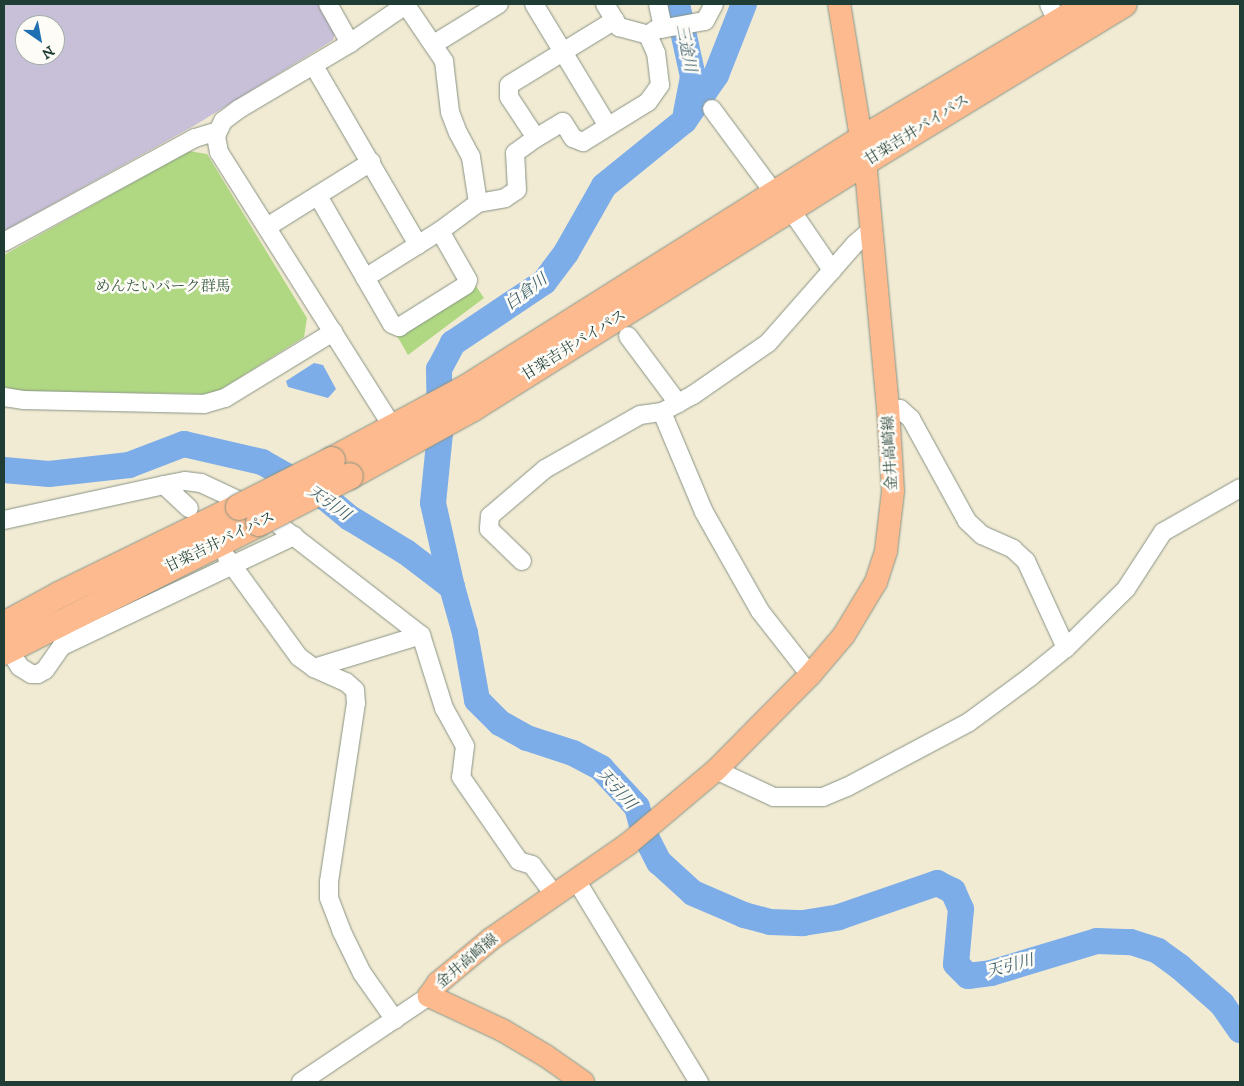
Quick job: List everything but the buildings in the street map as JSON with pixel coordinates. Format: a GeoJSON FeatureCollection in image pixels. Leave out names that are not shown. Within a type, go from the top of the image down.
{"type":"FeatureCollection","features":[{"type":"Feature","properties":{"kind":"highway","name":"甘楽吉井バイパス"},"geometry":{"type":"LineString","coordinates":[[5,642],[59,595],[239,507],[341,468],[469,398],[864,150],[1053,13],[1088,4]]}},
{"type":"Feature","properties":{"kind":"highway","name":"甘楽吉井バイパス"},"geometry":{"type":"LineString","coordinates":[[864,150],[1124,4]]}},
{"type":"Feature","properties":{"kind":"highway","name":"甘楽吉井バイパス"},"geometry":{"type":"LineString","coordinates":[[5,642],[259,523],[341,468],[394,428],[419,427]]}},
{"type":"Feature","properties":{"kind":"main road","name":"金井高崎線"},"geometry":{"type":"LineString","coordinates":[[583,1082],[546,1056],[502,1030],[429,996],[438,983],[468,958],[554,894],[628,844],[716,770],[810,675],[844,635],[876,582],[886,551],[893,491],[888,408],[864,150],[839,4]]}},
{"type":"Feature","properties":{"kind":"street"},"geometry":{"type":"LineString","coordinates":[[328,4],[350,43]]}},
{"type":"Feature","properties":{"kind":"street"},"geometry":{"type":"LineString","coordinates":[[394,428],[220,152],[216,136],[223,121],[239,109],[314,66],[407,4],[444,61],[450,112],[458,133],[471,157],[478,203]]}},
{"type":"Feature","properties":{"kind":"street"},"geometry":{"type":"LineString","coordinates":[[434,44],[499,4]]}},
{"type":"Feature","properties":{"kind":"street"},"geometry":{"type":"LineString","coordinates":[[534,4],[608,126]]}},
{"type":"Feature","properties":{"kind":"street"},"geometry":{"type":"LineString","coordinates":[[605,4],[619,27],[662,30],[705,21],[714,4]]}},
{"type":"Feature","properties":{"kind":"street"},"geometry":{"type":"LineString","coordinates":[[365,278],[440,231],[478,203],[505,198],[518,190],[515,153],[536,138],[563,122],[573,138],[583,142],[648,102],[660,85],[656,53],[662,30],[658,4]]}},
{"type":"Feature","properties":{"kind":"street"},"geometry":{"type":"LineString","coordinates":[[536,138],[509,97],[509,85],[615,20]]}},
{"type":"Feature","properties":{"kind":"street"},"geometry":{"type":"LineString","coordinates":[[314,66],[418,245]]}},
{"type":"Feature","properties":{"kind":"street"},"geometry":{"type":"LineString","coordinates":[[712,109],[832,270]]}},
{"type":"Feature","properties":{"kind":"street"},"geometry":{"type":"LineString","coordinates":[[4,242],[195,138],[218,131]]}},
{"type":"Feature","properties":{"kind":"street"},"geometry":{"type":"LineString","coordinates":[[267,227],[371,162]]}},
{"type":"Feature","properties":{"kind":"street"},"geometry":{"type":"LineString","coordinates":[[318,196],[392,324],[399,327],[466,286],[468,280],[440,231]]}},
{"type":"Feature","properties":{"kind":"street"},"geometry":{"type":"LineString","coordinates":[[522,561],[489,528],[490,516],[545,469],[640,416],[670,408],[768,343],[832,270],[872,229]]}},
{"type":"Feature","properties":{"kind":"street"},"geometry":{"type":"LineString","coordinates":[[4,396],[23,400],[204,404],[225,398],[333,332]]}},
{"type":"Feature","properties":{"kind":"street"},"geometry":{"type":"LineString","coordinates":[[628,336],[670,408],[704,512],[760,611],[810,675]]}},
{"type":"Feature","properties":{"kind":"street"},"geometry":{"type":"LineString","coordinates":[[888,408],[900,409],[911,419],[967,521],[982,535],[1013,549],[1026,561],[1066,648]]}},
{"type":"Feature","properties":{"kind":"street"},"geometry":{"type":"LineString","coordinates":[[4,520],[164,484],[185,482],[202,483],[262,511],[421,635],[444,708],[465,746],[461,776],[519,860],[532,866],[554,894]]}},
{"type":"Feature","properties":{"kind":"street"},"geometry":{"type":"LineString","coordinates":[[164,484],[190,508]]}},
{"type":"Feature","properties":{"kind":"street"},"geometry":{"type":"LineString","coordinates":[[716,770],[774,797],[822,797],[847,787],[969,722],[1030,678],[1066,648],[1126,589],[1163,532],[1240,488]]}},
{"type":"Feature","properties":{"kind":"street"},"geometry":{"type":"LineString","coordinates":[[5,642],[20,667],[31,674],[38,674],[45,670],[62,646],[230,562],[294,536]]}},
{"type":"Feature","properties":{"kind":"street"},"geometry":{"type":"LineString","coordinates":[[230,562],[299,656],[314,668],[346,682],[355,690],[356,703],[329,882],[329,898],[341,930],[362,973],[395,1020]]}},
{"type":"Feature","properties":{"kind":"street"},"geometry":{"type":"LineString","coordinates":[[314,668],[421,635]]}},
{"type":"Feature","properties":{"kind":"street"},"geometry":{"type":"LineString","coordinates":[[576,880],[699,1082]]}},
{"type":"Feature","properties":{"kind":"street"},"geometry":{"type":"LineString","coordinates":[[301,1082],[429,996]]}},
{"type":"Feature","properties":{"kind":"shaded area"},"geometry":{"type":"Polygon","coordinates":[[[4,4],[321,4],[336,29],[333,40],[197,124],[4,231],[4,4]]]}},
{"type":"Feature","properties":{"kind":"green space","name":"めんたいパーク群馬"},"geometry":{"type":"Polygon","coordinates":[[[189,151],[207,154],[307,318],[304,337],[218,391],[207,394],[21,391],[4,387],[4,255],[189,151]]]}},
{"type":"Feature","properties":{"kind":"green space"},"geometry":{"type":"Polygon","coordinates":[[[476,286],[484,298],[408,355],[397,336],[476,286]]]}},
{"type":"Feature","properties":{"kind":"water"},"geometry":{"type":"Polygon","coordinates":[[[314,363],[323,365],[336,389],[328,398],[288,387],[286,381],[314,363]]]}},
{"type":"Feature","properties":{"kind":"waterway","name":"三途川"},"geometry":{"type":"LineString","coordinates":[[677,4],[693,77],[686,113]]}},
{"type":"Feature","properties":{"kind":"waterway","name":"天引川"},"geometry":{"type":"LineString","coordinates":[[744,4],[716,75],[684,121],[604,186],[566,253],[544,282],[453,343],[439,369],[440,433],[433,503],[452,587],[465,633],[477,700],[500,723],[527,738],[573,753],[601,768],[637,807],[644,833],[659,862],[693,893],[744,915],[770,922],[803,923],[839,917],[937,883],[953,891],[961,909],[956,964],[968,976],[991,973],[1097,941],[1131,942],[1158,951],[1180,967],[1222,1004],[1240,1030]]}},
{"type":"Feature","properties":{"kind":"waterway","name":"天引川"},"geometry":{"type":"LineString","coordinates":[[4,470],[49,474],[129,465],[184,444],[262,462],[327,499],[350,518],[406,552],[452,587]]}},
{"type":"Feature","properties":{"kind":"water label","name":"白倉川"},"geometry":{"type":"Point","coordinates":[526,292]}}]}
